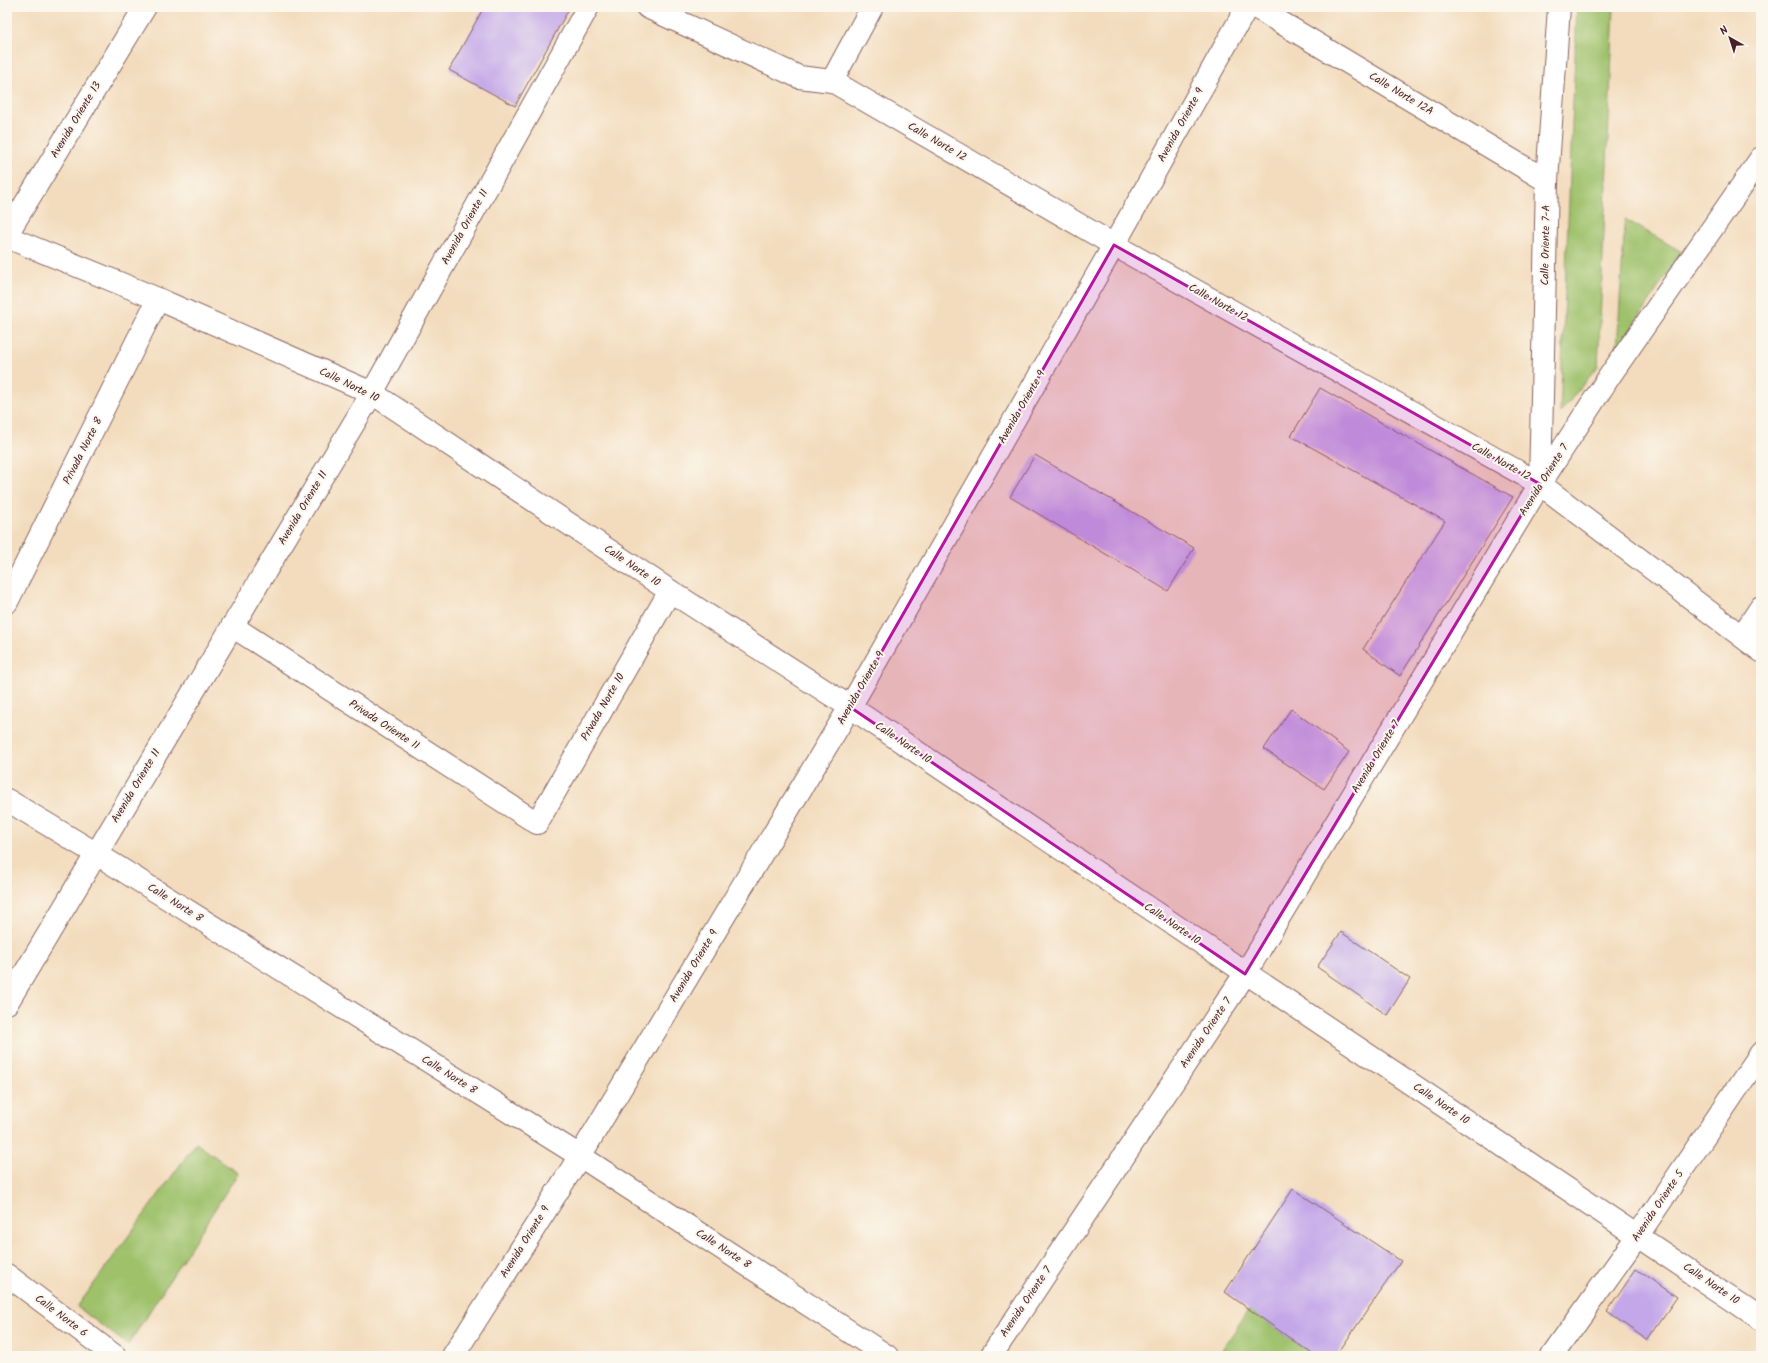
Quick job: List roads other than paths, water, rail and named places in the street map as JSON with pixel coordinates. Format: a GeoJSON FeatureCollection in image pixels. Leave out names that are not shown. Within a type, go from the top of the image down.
{"type":"FeatureCollection","features":[{"type":"Feature","properties":{"kind":"street","name":"Avenida Oriente 13"},"geometry":{"type":"LineString","coordinates":[[7,234],[145,7]]}},
{"type":"Feature","properties":{"kind":"street","name":"Avenida Oriente 11"},"geometry":{"type":"LineString","coordinates":[[7,1003],[372,394],[588,7]]}},
{"type":"Feature","properties":{"kind":"street","name":"Calle Norte 12"},"geometry":{"type":"LineString","coordinates":[[647,7],[799,77],[832,81],[1114,245],[1540,484],[1761,651]]}},
{"type":"Feature","properties":{"kind":"street"},"geometry":{"type":"LineString","coordinates":[[832,81],[872,7]]}},
{"type":"Feature","properties":{"kind":"street","name":"Avenida Oriente 9"},"geometry":{"type":"LineString","coordinates":[[453,1356],[580,1156],[850,707],[1114,245],[1247,7]]}},
{"type":"Feature","properties":{"kind":"street","name":"Calle Norte 12A"},"geometry":{"type":"LineString","coordinates":[[1255,7],[1547,181]]}},
{"type":"Feature","properties":{"kind":"street","name":"Calle Oriente 7-A"},"geometry":{"type":"LineString","coordinates":[[1540,484],[1547,181],[1559,7]]}},
{"type":"Feature","properties":{"kind":"street","name":"Avenida Oriente 7"},"geometry":{"type":"LineString","coordinates":[[991,1356],[1245,974],[1540,484],[1609,378],[1761,158]]}},
{"type":"Feature","properties":{"kind":"street","name":"Calle Norte 10"},"geometry":{"type":"LineString","coordinates":[[7,237],[158,299],[372,394],[670,591],[850,707],[1245,974],[1638,1235],[1761,1319]]}},
{"type":"Feature","properties":{"kind":"street","name":"Privada Norte 8"},"geometry":{"type":"LineString","coordinates":[[7,602],[158,299]]}},
{"type":"Feature","properties":{"kind":"street","name":"Privada Norte 10"},"geometry":{"type":"LineString","coordinates":[[537,823],[670,591]]}},
{"type":"Feature","properties":{"kind":"street"},"geometry":{"type":"LineString","coordinates":[[1742,636],[1761,607]]}},
{"type":"Feature","properties":{"kind":"street","name":"Privada Oriente 11"},"geometry":{"type":"LineString","coordinates":[[232,626],[537,823]]}},
{"type":"Feature","properties":{"kind":"street","name":"Calle Norte 8"},"geometry":{"type":"LineString","coordinates":[[7,800],[96,853],[580,1156],[887,1356]]}},
{"type":"Feature","properties":{"kind":"street","name":"Avenida Oriente 5"},"geometry":{"type":"LineString","coordinates":[[1552,1356],[1638,1235],[1761,1054]]}},
{"type":"Feature","properties":{"kind":"street","name":"Calle Norte 6"},"geometry":{"type":"LineString","coordinates":[[7,1275],[115,1356]]}}]}
